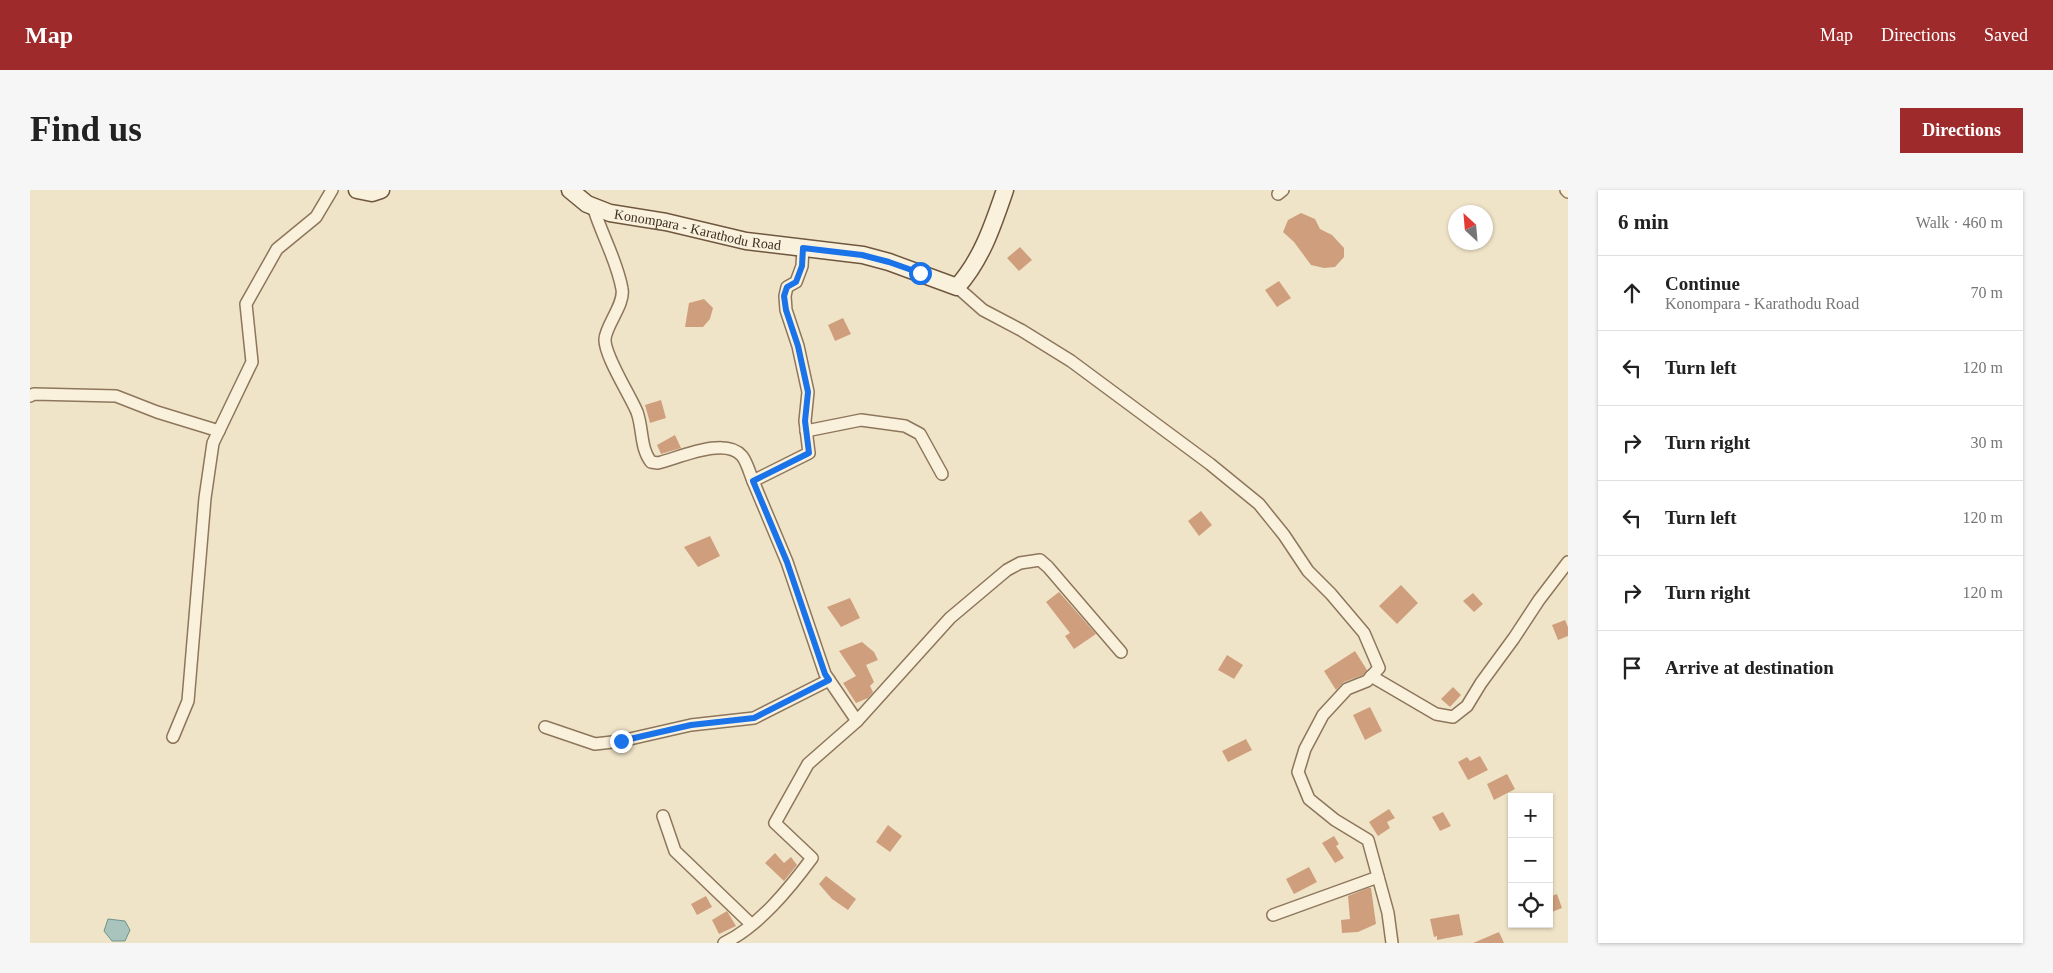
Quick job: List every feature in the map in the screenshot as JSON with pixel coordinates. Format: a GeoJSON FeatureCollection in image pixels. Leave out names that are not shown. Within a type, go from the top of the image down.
{"type":"FeatureCollection","features":[{"type":"Feature","properties":{"kind":"main road"},"geometry":{"type":"LineString","coordinates":[[357,190],[372,193],[381,190]]}},
{"type":"Feature","properties":{"kind":"main road","name":"Konompara - Karathodu Road"},"geometry":{"type":"LineString","coordinates":[[570,190],[587,204],[610,213],[666,222],[746,242],[862,255],[889,262],[957,287]]}},
{"type":"Feature","properties":{"kind":"main road"},"geometry":{"type":"LineString","coordinates":[[957,287],[970,272],[982,250],[1006,190]]}},
{"type":"Feature","properties":{"kind":"street"},"geometry":{"type":"LineString","coordinates":[[173,737],[188,701],[205,498],[213,443],[252,362],[246,304],[277,249],[316,217],[332,190]]}},
{"type":"Feature","properties":{"kind":"street"},"geometry":{"type":"LineString","coordinates":[[593,206],[618,270],[623,292],[605,338],[609,353],[637,411],[646,455],[651,462],[658,463],[714,447],[737,451],[743,457],[787,562],[825,674],[857,721]]}},
{"type":"Feature","properties":{"kind":"street"},"geometry":{"type":"LineString","coordinates":[[753,481],[809,453],[805,421],[808,392],[784,296],[787,287],[796,282],[802,266],[803,248]]}},
{"type":"Feature","properties":{"kind":"street"},"geometry":{"type":"LineString","coordinates":[[957,287],[983,310],[1071,361],[1210,464],[1259,504],[1284,535],[1308,571],[1331,594],[1364,633],[1379,668],[1366,681],[1347,689],[1324,716],[1305,749],[1298,772],[1309,799],[1335,820],[1368,840],[1388,913],[1392,943]]}},
{"type":"Feature","properties":{"kind":"street"},"geometry":{"type":"LineString","coordinates":[[30,396],[34,394],[116,396],[157,412],[219,431]]}},
{"type":"Feature","properties":{"kind":"street"},"geometry":{"type":"LineString","coordinates":[[806,431],[861,420],[905,426],[920,434],[942,474]]}},
{"type":"Feature","properties":{"kind":"street"},"geometry":{"type":"LineString","coordinates":[[724,943],[752,924],[790,888],[812,858],[775,823],[808,764],[857,721],[950,618],[1007,570],[1020,563],[1040,560],[1048,566],[1120,652]]}},
{"type":"Feature","properties":{"kind":"street"},"geometry":{"type":"LineString","coordinates":[[1371,676],[1436,714],[1453,717],[1467,706],[1538,600],[1568,562]]}},
{"type":"Feature","properties":{"kind":"street"},"geometry":{"type":"LineString","coordinates":[[545,727],[595,744],[621,741],[691,725],[754,718],[829,680]]}},
{"type":"Feature","properties":{"kind":"street"},"geometry":{"type":"LineString","coordinates":[[663,816],[675,851],[752,924]]}},
{"type":"Feature","properties":{"kind":"street"},"geometry":{"type":"LineString","coordinates":[[1273,915],[1378,877]]}},
{"type":"Feature","properties":{"kind":"water"},"geometry":{"type":"Polygon","coordinates":[[[108,919],[125,921],[130,930],[125,941],[112,941],[104,931],[108,919]]]}},
{"type":"Feature","properties":{"kind":"building"},"geometry":{"type":"Polygon","coordinates":[[[1301,213],[1315,219],[1320,229],[1332,235],[1344,248],[1344,257],[1335,267],[1324,268],[1311,265],[1294,242],[1283,232],[1288,220],[1301,213]]]}},
{"type":"Feature","properties":{"kind":"building"},"geometry":{"type":"Polygon","coordinates":[[[1020,247],[1032,260],[1019,271],[1007,258],[1020,247]]]}},
{"type":"Feature","properties":{"kind":"building"},"geometry":{"type":"Polygon","coordinates":[[[1279,281],[1291,298],[1277,307],[1265,290],[1279,281]]]}},
{"type":"Feature","properties":{"kind":"building"},"geometry":{"type":"Polygon","coordinates":[[[704,299],[713,308],[710,319],[703,327],[685,327],[689,303],[704,299]]]}},
{"type":"Feature","properties":{"kind":"building"},"geometry":{"type":"Polygon","coordinates":[[[843,318],[851,334],[835,341],[828,325],[843,318]]]}},
{"type":"Feature","properties":{"kind":"building"},"geometry":{"type":"Polygon","coordinates":[[[661,400],[666,418],[650,423],[645,405],[661,400]]]}},
{"type":"Feature","properties":{"kind":"building"},"geometry":{"type":"Polygon","coordinates":[[[675,435],[681,448],[661,454],[657,445],[675,435]]]}},
{"type":"Feature","properties":{"kind":"building"},"geometry":{"type":"Polygon","coordinates":[[[1201,511],[1212,525],[1199,536],[1188,521],[1201,511]]]}},
{"type":"Feature","properties":{"kind":"building"},"geometry":{"type":"Polygon","coordinates":[[[710,536],[720,556],[698,567],[684,547],[710,536]]]}},
{"type":"Feature","properties":{"kind":"building"},"geometry":{"type":"Polygon","coordinates":[[[1401,585],[1418,603],[1397,624],[1379,606],[1401,585]]]}},
{"type":"Feature","properties":{"kind":"building"},"geometry":{"type":"Polygon","coordinates":[[[1059,592],[1096,634],[1074,649],[1065,636],[1070,633],[1046,602],[1059,592]]]}},
{"type":"Feature","properties":{"kind":"building"},"geometry":{"type":"Polygon","coordinates":[[[1473,593],[1483,604],[1474,612],[1463,601],[1473,593]]]}},
{"type":"Feature","properties":{"kind":"building"},"geometry":{"type":"Polygon","coordinates":[[[850,598],[860,618],[841,627],[827,607],[850,598]]]}},
{"type":"Feature","properties":{"kind":"building"},"geometry":{"type":"Polygon","coordinates":[[[1565,620],[1568,627],[1568,636],[1558,640],[1552,625],[1565,620]]]}},
{"type":"Feature","properties":{"kind":"building"},"geometry":{"type":"Polygon","coordinates":[[[862,642],[874,652],[878,660],[866,665],[874,682],[870,686],[873,692],[868,698],[856,703],[843,683],[856,676],[839,651],[862,642]]]}},
{"type":"Feature","properties":{"kind":"building"},"geometry":{"type":"Polygon","coordinates":[[[1355,651],[1367,670],[1363,675],[1344,682],[1336,690],[1324,671],[1355,651]]]}},
{"type":"Feature","properties":{"kind":"building"},"geometry":{"type":"Polygon","coordinates":[[[1227,655],[1243,665],[1234,679],[1218,670],[1227,655]]]}},
{"type":"Feature","properties":{"kind":"building"},"geometry":{"type":"Polygon","coordinates":[[[1453,687],[1461,695],[1450,707],[1441,699],[1453,687]]]}},
{"type":"Feature","properties":{"kind":"building"},"geometry":{"type":"Polygon","coordinates":[[[1370,707],[1382,731],[1365,740],[1353,715],[1370,707]]]}},
{"type":"Feature","properties":{"kind":"building"},"geometry":{"type":"Polygon","coordinates":[[[1246,739],[1252,750],[1228,762],[1222,751],[1246,739]]]}},
{"type":"Feature","properties":{"kind":"building"},"geometry":{"type":"Polygon","coordinates":[[[1480,756],[1488,770],[1468,780],[1458,762],[1467,757],[1470,761],[1480,756]]]}},
{"type":"Feature","properties":{"kind":"building"},"geometry":{"type":"Polygon","coordinates":[[[1507,774],[1515,789],[1494,800],[1487,784],[1507,774]]]}},
{"type":"Feature","properties":{"kind":"building"},"geometry":{"type":"Polygon","coordinates":[[[1389,809],[1395,818],[1387,822],[1390,828],[1378,836],[1369,822],[1389,809]]]}},
{"type":"Feature","properties":{"kind":"building"},"geometry":{"type":"Polygon","coordinates":[[[1443,812],[1451,826],[1440,831],[1432,817],[1443,812]]]}},
{"type":"Feature","properties":{"kind":"building"},"geometry":{"type":"Polygon","coordinates":[[[888,825],[902,836],[890,852],[876,842],[888,825]]]}},
{"type":"Feature","properties":{"kind":"building"},"geometry":{"type":"Polygon","coordinates":[[[1334,836],[1339,844],[1336,846],[1344,858],[1335,863],[1322,843],[1334,836]]]}},
{"type":"Feature","properties":{"kind":"building"},"geometry":{"type":"Polygon","coordinates":[[[775,853],[784,863],[791,857],[797,865],[784,881],[765,863],[775,853]]]}},
{"type":"Feature","properties":{"kind":"building"},"geometry":{"type":"Polygon","coordinates":[[[1309,867],[1317,882],[1294,894],[1286,879],[1309,867]]]}},
{"type":"Feature","properties":{"kind":"building"},"geometry":{"type":"Polygon","coordinates":[[[826,876],[856,899],[848,910],[832,899],[819,884],[826,876]]]}},
{"type":"Feature","properties":{"kind":"building"},"geometry":{"type":"Polygon","coordinates":[[[1371,888],[1376,924],[1358,932],[1342,933],[1341,920],[1350,919],[1348,896],[1371,888]]]}},
{"type":"Feature","properties":{"kind":"building"},"geometry":{"type":"Polygon","coordinates":[[[1557,894],[1562,908],[1553,911],[1553,896],[1557,894]]]}},
{"type":"Feature","properties":{"kind":"building"},"geometry":{"type":"Polygon","coordinates":[[[706,896],[712,907],[697,915],[691,904],[706,896]]]}},
{"type":"Feature","properties":{"kind":"building"},"geometry":{"type":"Polygon","coordinates":[[[727,911],[736,926],[719,934],[712,920],[727,911]]]}},
{"type":"Feature","properties":{"kind":"building"},"geometry":{"type":"Polygon","coordinates":[[[1459,914],[1463,935],[1437,940],[1437,936],[1434,937],[1430,919],[1459,914]]]}},
{"type":"Feature","properties":{"kind":"building"},"geometry":{"type":"Polygon","coordinates":[[[1499,932],[1504,943],[1473,943],[1499,932]]]}},
{"type":"Feature","properties":{"kind":"route"},"geometry":{"type":"LineString","coordinates":[[621,741],[691,725],[754,718],[829,680],[825,674],[787,562],[753,481],[809,453],[805,421],[808,392],[784,296],[787,287],[796,282],[802,266],[803,248],[823,252],[846,252],[862,255],[920,273]]}}]}
